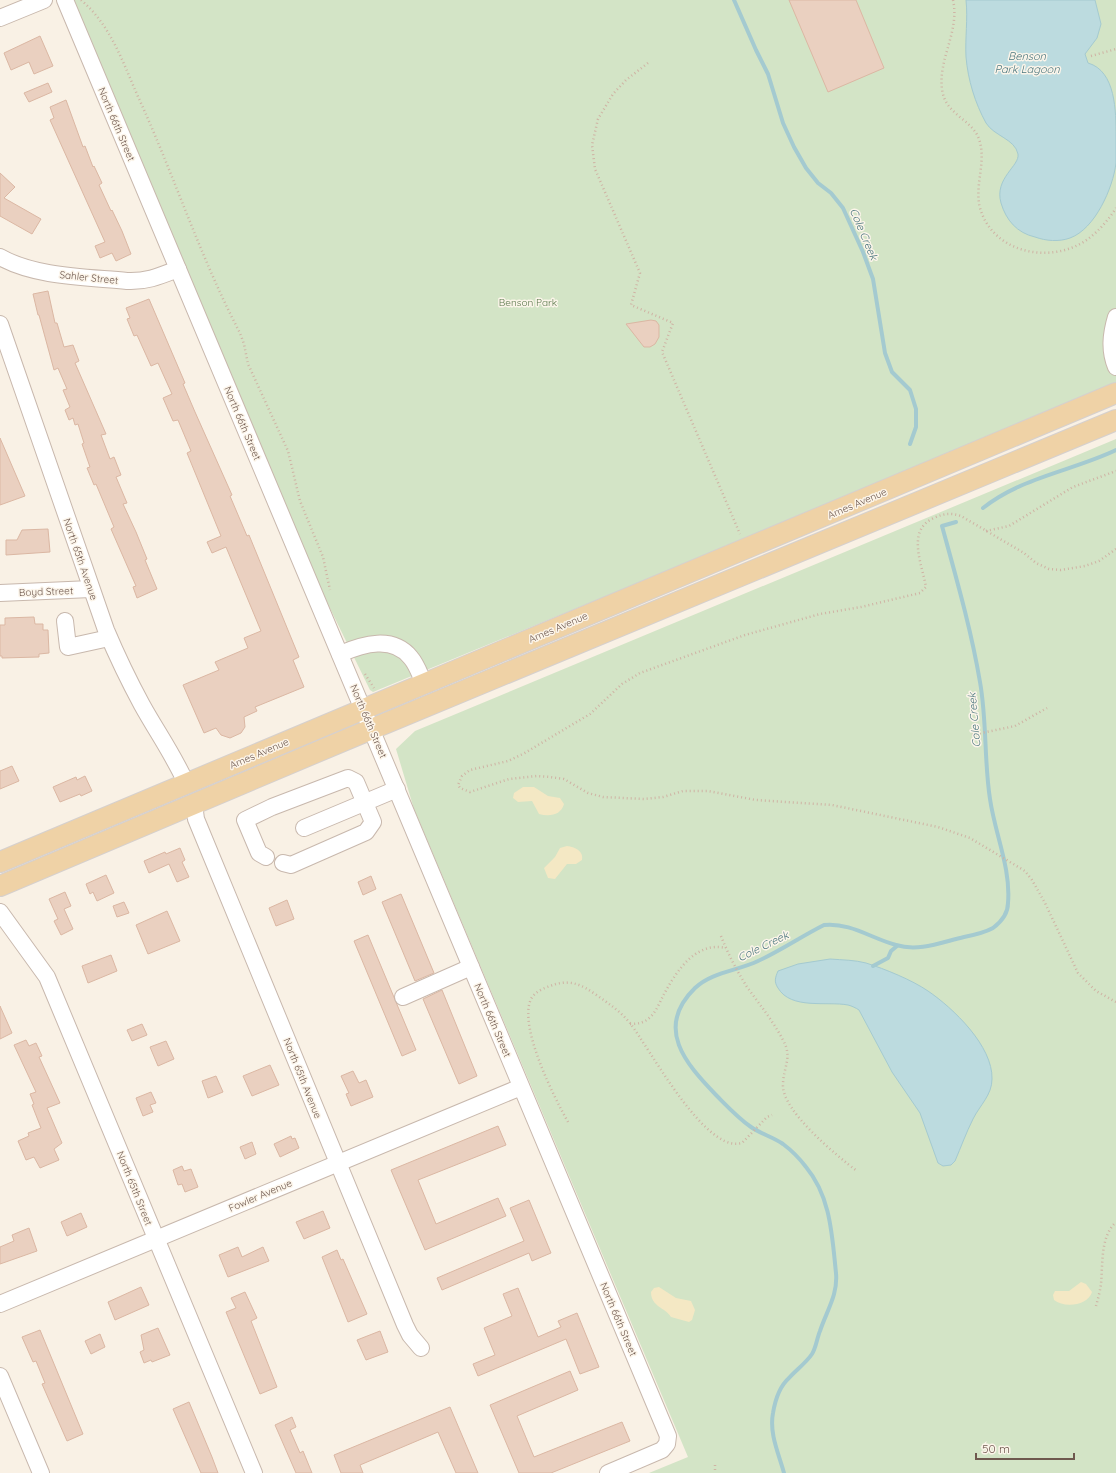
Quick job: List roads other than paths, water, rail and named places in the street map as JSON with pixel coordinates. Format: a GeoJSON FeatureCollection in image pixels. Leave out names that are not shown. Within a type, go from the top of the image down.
{"type":"FeatureCollection","features":[{"type":"Feature","properties":{"kind":"main road","name":"Ames Avenue"},"geometry":{"type":"LineString","coordinates":[[0,862],[1116,393]]}},
{"type":"Feature","properties":{"kind":"main road"},"geometry":{"type":"LineString","coordinates":[[0,886],[372,729],[1116,420]]}},
{"type":"Feature","properties":{"kind":"street"},"geometry":{"type":"LineString","coordinates":[[0,18],[44,0]]}},
{"type":"Feature","properties":{"kind":"street","name":"North 66th Street"},"geometry":{"type":"LineString","coordinates":[[65,0],[178,269],[345,652],[372,729],[668,1436],[667,1444],[662,1450],[608,1473]]}},
{"type":"Feature","properties":{"kind":"street","name":"Sahler Street"},"geometry":{"type":"LineString","coordinates":[[0,257],[13,264],[29,269],[127,281],[152,279],[178,269]]}},
{"type":"Feature","properties":{"kind":"street"},"geometry":{"type":"LineString","coordinates":[[1116,317],[1113,329],[1111,352],[1116,367]]}},
{"type":"Feature","properties":{"kind":"street","name":"North 65th Avenue"},"geometry":{"type":"LineString","coordinates":[[0,324],[109,638],[143,706],[176,762],[186,783]]}},
{"type":"Feature","properties":{"kind":"street","name":"Boyd Street"},"geometry":{"type":"LineString","coordinates":[[0,593],[91,589]]}},
{"type":"Feature","properties":{"kind":"street"},"geometry":{"type":"LineString","coordinates":[[65,621],[68,647],[109,638]]}},
{"type":"Feature","properties":{"kind":"street"},"geometry":{"type":"LineString","coordinates":[[345,652],[374,643],[392,645],[402,650],[410,657],[424,683]]}},
{"type":"Feature","properties":{"kind":"street"},"geometry":{"type":"LineString","coordinates":[[266,857],[259,853],[245,820],[272,807],[348,778],[356,782],[366,802],[373,822],[366,832],[291,865],[283,863]]}},
{"type":"Feature","properties":{"kind":"street"},"geometry":{"type":"LineString","coordinates":[[304,828],[397,789]]}},
{"type":"Feature","properties":{"kind":"street","name":"North 65th Avenue"},"geometry":{"type":"LineString","coordinates":[[194,804],[196,819],[404,1324],[410,1335],[421,1348]]}},
{"type":"Feature","properties":{"kind":"street","name":"North 65th Street"},"geometry":{"type":"LineString","coordinates":[[0,912],[47,977],[254,1473]]}},
{"type":"Feature","properties":{"kind":"street"},"geometry":{"type":"LineString","coordinates":[[403,997],[471,967]]}},
{"type":"Feature","properties":{"kind":"street","name":"Fowler Avenue"},"geometry":{"type":"LineString","coordinates":[[0,1304],[338,1162],[522,1087]]}},
{"type":"Feature","properties":{"kind":"street"},"geometry":{"type":"LineString","coordinates":[[0,1376],[41,1473]]}},
{"type":"Feature","properties":{"kind":"water","name":"Benson Park Lagoon"},"geometry":{"type":"Polygon","coordinates":[[[966,0],[1095,0],[1101,24],[1097,38],[1085,54],[1088,63],[1097,67],[1104,74],[1109,83],[1115,104],[1116,163],[1107,195],[1095,217],[1079,233],[1070,238],[1052,240],[1029,235],[1013,225],[1003,209],[1000,194],[1001,186],[1018,159],[1018,154],[1016,149],[1009,141],[994,131],[986,123],[975,99],[968,74],[966,57],[966,0]]]}},
{"type":"Feature","properties":{"kind":"water"},"geometry":{"type":"Polygon","coordinates":[[[830,959],[866,963],[914,983],[928,991],[949,1007],[979,1041],[991,1066],[992,1079],[990,1090],[970,1124],[955,1161],[951,1165],[943,1166],[938,1163],[920,1113],[892,1072],[859,1010],[848,1005],[800,1002],[784,995],[778,988],[775,980],[778,971],[798,964],[830,959]]]}},
{"type":"Feature","properties":{"kind":"waterway","name":"Cole Creek"},"geometry":{"type":"LineString","coordinates":[[734,0],[768,74],[783,123],[794,147],[806,168],[818,183],[831,193],[843,208],[863,252],[873,279],[885,353],[892,372],[910,390],[916,409],[916,427],[910,444]]}},
{"type":"Feature","properties":{"kind":"waterway"},"geometry":{"type":"LineString","coordinates":[[983,508],[998,497],[1014,489],[1116,450]]}},
{"type":"Feature","properties":{"kind":"waterway","name":"Cole Creek"},"geometry":{"type":"LineString","coordinates":[[784,1473],[773,1436],[773,1413],[783,1385],[812,1354],[834,1295],[836,1273],[829,1217],[821,1191],[806,1167],[798,1158],[783,1144],[742,1120],[694,1071],[685,1058],[679,1045],[676,1031],[677,1017],[683,1003],[695,988],[709,978],[758,961],[824,925],[852,928],[896,945],[905,947],[922,947],[975,935],[986,931],[996,926],[1005,914],[1008,907],[1007,877],[992,812],[988,785],[984,711],[980,682],[968,623],[942,526],[956,522]]}},
{"type":"Feature","properties":{"kind":"waterway"},"geometry":{"type":"LineString","coordinates":[[873,966],[888,958],[891,951],[897,946]]}},
{"type":"Feature","properties":{"kind":"park label","name":"Benson Park"},"geometry":{"type":"Point","coordinates":[528,302]}}]}
